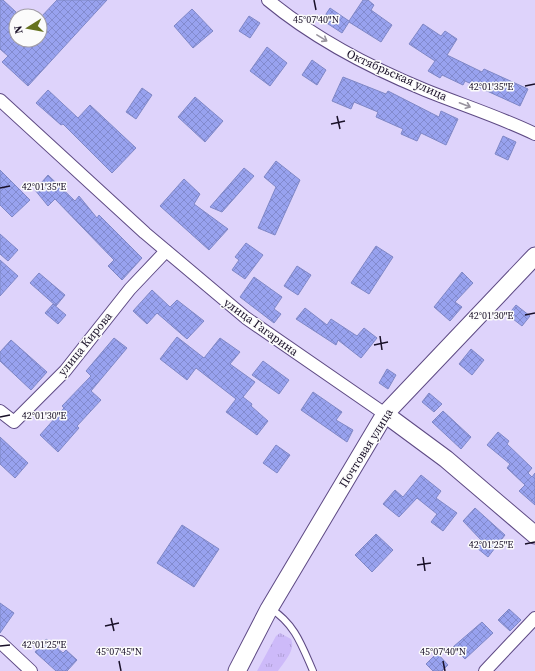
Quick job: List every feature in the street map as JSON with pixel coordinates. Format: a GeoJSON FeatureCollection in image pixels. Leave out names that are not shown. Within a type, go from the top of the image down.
{"type":"FeatureCollection","features":[{"type":"Feature","properties":{"kind":"main road","name":"Почтовая улица"},"geometry":{"type":"LineString","coordinates":[[237,671],[269,609],[385,414],[535,256]]}},
{"type":"Feature","properties":{"kind":"main road","name":"улица Гагарина"},"geometry":{"type":"LineString","coordinates":[[385,414],[446,459],[535,536]]}},
{"type":"Feature","properties":{"kind":"street","name":"Октябрьская улица"},"geometry":{"type":"LineString","coordinates":[[268,0],[295,22],[355,58],[424,89],[516,125],[535,134]]}},
{"type":"Feature","properties":{"kind":"street","name":"улица Гагарина"},"geometry":{"type":"LineString","coordinates":[[0,100],[166,251],[246,318],[385,414]]}},
{"type":"Feature","properties":{"kind":"street","name":"улица Кирова"},"geometry":{"type":"LineString","coordinates":[[0,411],[14,422],[65,371],[130,289],[166,251]]}},
{"type":"Feature","properties":{"kind":"street"},"geometry":{"type":"LineString","coordinates":[[485,671],[535,618]]}},
{"type":"Feature","properties":{"kind":"street"},"geometry":{"type":"LineString","coordinates":[[0,642],[31,671]]}},
{"type":"Feature","properties":{"kind":"lane"},"geometry":{"type":"LineString","coordinates":[[269,609],[283,617],[298,636],[313,671]]}},
{"type":"Feature","properties":{"kind":"green space"},"geometry":{"type":"Polygon","coordinates":[[[280,633],[291,639],[292,647],[289,656],[278,671],[257,671],[276,636],[280,633]]]}},
{"type":"Feature","properties":{"kind":"building"},"geometry":{"type":"Polygon","coordinates":[[[0,0],[3,0],[12,8],[8,8],[8,48],[48,48],[48,10],[57,0],[107,0],[28,86],[2,62],[8,56],[0,49],[0,0]]]}},
{"type":"Feature","properties":{"kind":"building"},"geometry":{"type":"Polygon","coordinates":[[[363,0],[368,0],[374,5],[371,10],[392,25],[381,42],[349,22],[342,33],[322,20],[330,8],[349,21],[363,0]]]}},
{"type":"Feature","properties":{"kind":"building"},"geometry":{"type":"Polygon","coordinates":[[[192,9],[213,31],[193,48],[174,26],[192,9]]]}},
{"type":"Feature","properties":{"kind":"building"},"geometry":{"type":"Polygon","coordinates":[[[249,16],[260,23],[250,38],[239,31],[249,16]]]}},
{"type":"Feature","properties":{"kind":"building"},"geometry":{"type":"Polygon","coordinates":[[[423,24],[441,36],[445,31],[457,39],[447,55],[482,72],[484,69],[528,89],[520,106],[465,81],[463,85],[442,75],[440,78],[428,71],[435,61],[409,44],[423,24]]]}},
{"type":"Feature","properties":{"kind":"building"},"geometry":{"type":"Polygon","coordinates":[[[267,47],[287,63],[270,86],[250,71],[267,47]]]}},
{"type":"Feature","properties":{"kind":"building"},"geometry":{"type":"Polygon","coordinates":[[[312,60],[326,70],[317,85],[302,75],[312,60]]]}},
{"type":"Feature","properties":{"kind":"building"},"geometry":{"type":"Polygon","coordinates":[[[343,77],[386,94],[388,91],[439,117],[441,111],[458,119],[446,145],[421,133],[417,141],[401,134],[403,129],[376,117],[378,112],[354,102],[351,109],[332,101],[343,77]]]}},
{"type":"Feature","properties":{"kind":"building"},"geometry":{"type":"Polygon","coordinates":[[[142,88],[152,95],[136,119],[126,112],[142,88]]]}},
{"type":"Feature","properties":{"kind":"building"},"geometry":{"type":"Polygon","coordinates":[[[48,90],[78,118],[90,105],[136,148],[112,173],[63,124],[61,125],[36,103],[48,90]]]}},
{"type":"Feature","properties":{"kind":"building"},"geometry":{"type":"Polygon","coordinates":[[[195,97],[223,121],[205,142],[178,117],[195,97]]]}},
{"type":"Feature","properties":{"kind":"building"},"geometry":{"type":"Polygon","coordinates":[[[503,136],[516,142],[508,160],[495,154],[503,136]]]}},
{"type":"Feature","properties":{"kind":"building"},"geometry":{"type":"Polygon","coordinates":[[[276,161],[300,180],[275,235],[258,228],[276,187],[264,177],[276,161]]]}},
{"type":"Feature","properties":{"kind":"building"},"geometry":{"type":"Polygon","coordinates":[[[244,168],[254,176],[222,212],[210,207],[244,168]]]}},
{"type":"Feature","properties":{"kind":"building"},"geometry":{"type":"Polygon","coordinates":[[[0,170],[30,200],[12,217],[0,205],[0,170]]]}},
{"type":"Feature","properties":{"kind":"building"},"geometry":{"type":"Polygon","coordinates":[[[48,175],[75,201],[79,196],[97,218],[99,215],[142,258],[122,280],[108,266],[114,260],[55,199],[48,206],[35,190],[48,175]]]}},
{"type":"Feature","properties":{"kind":"building"},"geometry":{"type":"Polygon","coordinates":[[[184,179],[200,194],[194,204],[228,229],[209,250],[160,206],[184,179]]]}},
{"type":"Feature","properties":{"kind":"building"},"geometry":{"type":"Polygon","coordinates":[[[0,234],[18,250],[8,261],[0,254],[0,234]]]}},
{"type":"Feature","properties":{"kind":"building"},"geometry":{"type":"Polygon","coordinates":[[[246,243],[263,255],[245,279],[232,270],[239,260],[235,257],[246,243]]]}},
{"type":"Feature","properties":{"kind":"building"},"geometry":{"type":"Polygon","coordinates":[[[376,246],[393,257],[369,294],[351,283],[376,246]]]}},
{"type":"Feature","properties":{"kind":"building"},"geometry":{"type":"Polygon","coordinates":[[[0,260],[18,276],[0,296],[0,260]]]}},
{"type":"Feature","properties":{"kind":"building"},"geometry":{"type":"Polygon","coordinates":[[[297,266],[311,275],[298,295],[284,286],[297,266]]]}},
{"type":"Feature","properties":{"kind":"building"},"geometry":{"type":"Polygon","coordinates":[[[462,272],[473,283],[455,302],[462,307],[450,321],[434,307],[462,272]]]}},
{"type":"Feature","properties":{"kind":"building"},"geometry":{"type":"Polygon","coordinates":[[[39,273],[65,295],[56,306],[30,283],[39,273]]]}},
{"type":"Feature","properties":{"kind":"building"},"geometry":{"type":"Polygon","coordinates":[[[254,277],[282,297],[274,309],[281,314],[274,323],[240,297],[254,277]]]}},
{"type":"Feature","properties":{"kind":"building"},"geometry":{"type":"Polygon","coordinates":[[[152,290],[170,307],[177,300],[204,321],[187,339],[157,313],[147,324],[133,311],[152,290]]]}},
{"type":"Feature","properties":{"kind":"building"},"geometry":{"type":"Polygon","coordinates":[[[53,304],[66,315],[58,324],[45,313],[53,304]]]}},
{"type":"Feature","properties":{"kind":"building"},"geometry":{"type":"Polygon","coordinates":[[[516,305],[530,316],[522,326],[508,315],[516,305]]]}},
{"type":"Feature","properties":{"kind":"building"},"geometry":{"type":"Polygon","coordinates":[[[305,308],[327,325],[331,319],[357,336],[364,328],[377,338],[361,358],[338,340],[336,345],[296,319],[305,308]]]}},
{"type":"Feature","properties":{"kind":"building"},"geometry":{"type":"Polygon","coordinates":[[[177,337],[204,358],[220,338],[240,352],[230,364],[255,382],[243,397],[268,421],[257,435],[226,412],[236,399],[196,368],[187,380],[160,359],[177,337]]]}},
{"type":"Feature","properties":{"kind":"building"},"geometry":{"type":"Polygon","coordinates":[[[114,338],[127,348],[91,391],[101,400],[77,426],[79,428],[58,452],[40,435],[64,408],[62,406],[91,376],[86,371],[114,338]]]}},
{"type":"Feature","properties":{"kind":"building"},"geometry":{"type":"Polygon","coordinates":[[[11,340],[47,372],[31,390],[0,361],[0,352],[11,340]]]}},
{"type":"Feature","properties":{"kind":"building"},"geometry":{"type":"Polygon","coordinates":[[[471,349],[484,360],[472,375],[459,364],[471,349]]]}},
{"type":"Feature","properties":{"kind":"building"},"geometry":{"type":"Polygon","coordinates":[[[263,361],[289,380],[279,394],[252,375],[263,361]]]}},
{"type":"Feature","properties":{"kind":"building"},"geometry":{"type":"Polygon","coordinates":[[[387,369],[396,375],[388,389],[379,383],[387,369]]]}},
{"type":"Feature","properties":{"kind":"building"},"geometry":{"type":"Polygon","coordinates":[[[313,392],[342,412],[336,420],[353,430],[347,442],[301,410],[313,392]]]}},
{"type":"Feature","properties":{"kind":"building"},"geometry":{"type":"Polygon","coordinates":[[[429,393],[442,404],[434,412],[422,402],[429,393]]]}},
{"type":"Feature","properties":{"kind":"building"},"geometry":{"type":"Polygon","coordinates":[[[443,411],[471,437],[461,449],[432,422],[443,411]]]}},
{"type":"Feature","properties":{"kind":"building"},"geometry":{"type":"Polygon","coordinates":[[[498,432],[509,441],[507,444],[532,468],[528,473],[532,477],[535,473],[535,505],[519,491],[525,485],[507,468],[510,464],[487,445],[498,432]]]}},
{"type":"Feature","properties":{"kind":"building"},"geometry":{"type":"Polygon","coordinates":[[[0,437],[28,463],[15,478],[0,464],[0,437]]]}},
{"type":"Feature","properties":{"kind":"building"},"geometry":{"type":"Polygon","coordinates":[[[276,445],[290,455],[277,473],[263,463],[276,445]]]}},
{"type":"Feature","properties":{"kind":"building"},"geometry":{"type":"Polygon","coordinates":[[[421,475],[441,491],[436,498],[457,513],[443,531],[431,522],[437,514],[417,498],[399,517],[383,504],[395,490],[403,497],[421,475]]]}},
{"type":"Feature","properties":{"kind":"building"},"geometry":{"type":"Polygon","coordinates":[[[475,508],[505,535],[488,557],[477,548],[482,541],[463,521],[475,508]]]}},
{"type":"Feature","properties":{"kind":"building"},"geometry":{"type":"Polygon","coordinates":[[[182,525],[219,549],[194,587],[157,563],[182,525]]]}},
{"type":"Feature","properties":{"kind":"building"},"geometry":{"type":"Polygon","coordinates":[[[376,534],[393,550],[372,572],[355,555],[376,534]]]}},
{"type":"Feature","properties":{"kind":"building"},"geometry":{"type":"Polygon","coordinates":[[[0,603],[14,613],[0,633],[0,603]]]}},
{"type":"Feature","properties":{"kind":"building"},"geometry":{"type":"Polygon","coordinates":[[[509,609],[521,620],[510,631],[498,620],[509,609]]]}},
{"type":"Feature","properties":{"kind":"building"},"geometry":{"type":"Polygon","coordinates":[[[482,622],[493,633],[465,659],[453,647],[482,622]]]}},
{"type":"Feature","properties":{"kind":"building"},"geometry":{"type":"Polygon","coordinates":[[[46,639],[63,653],[66,650],[77,660],[67,671],[56,671],[35,652],[46,639]]]}},
{"type":"Feature","properties":{"kind":"building"},"geometry":{"type":"Polygon","coordinates":[[[437,653],[448,665],[442,671],[433,671],[426,664],[437,653]]]}}]}
